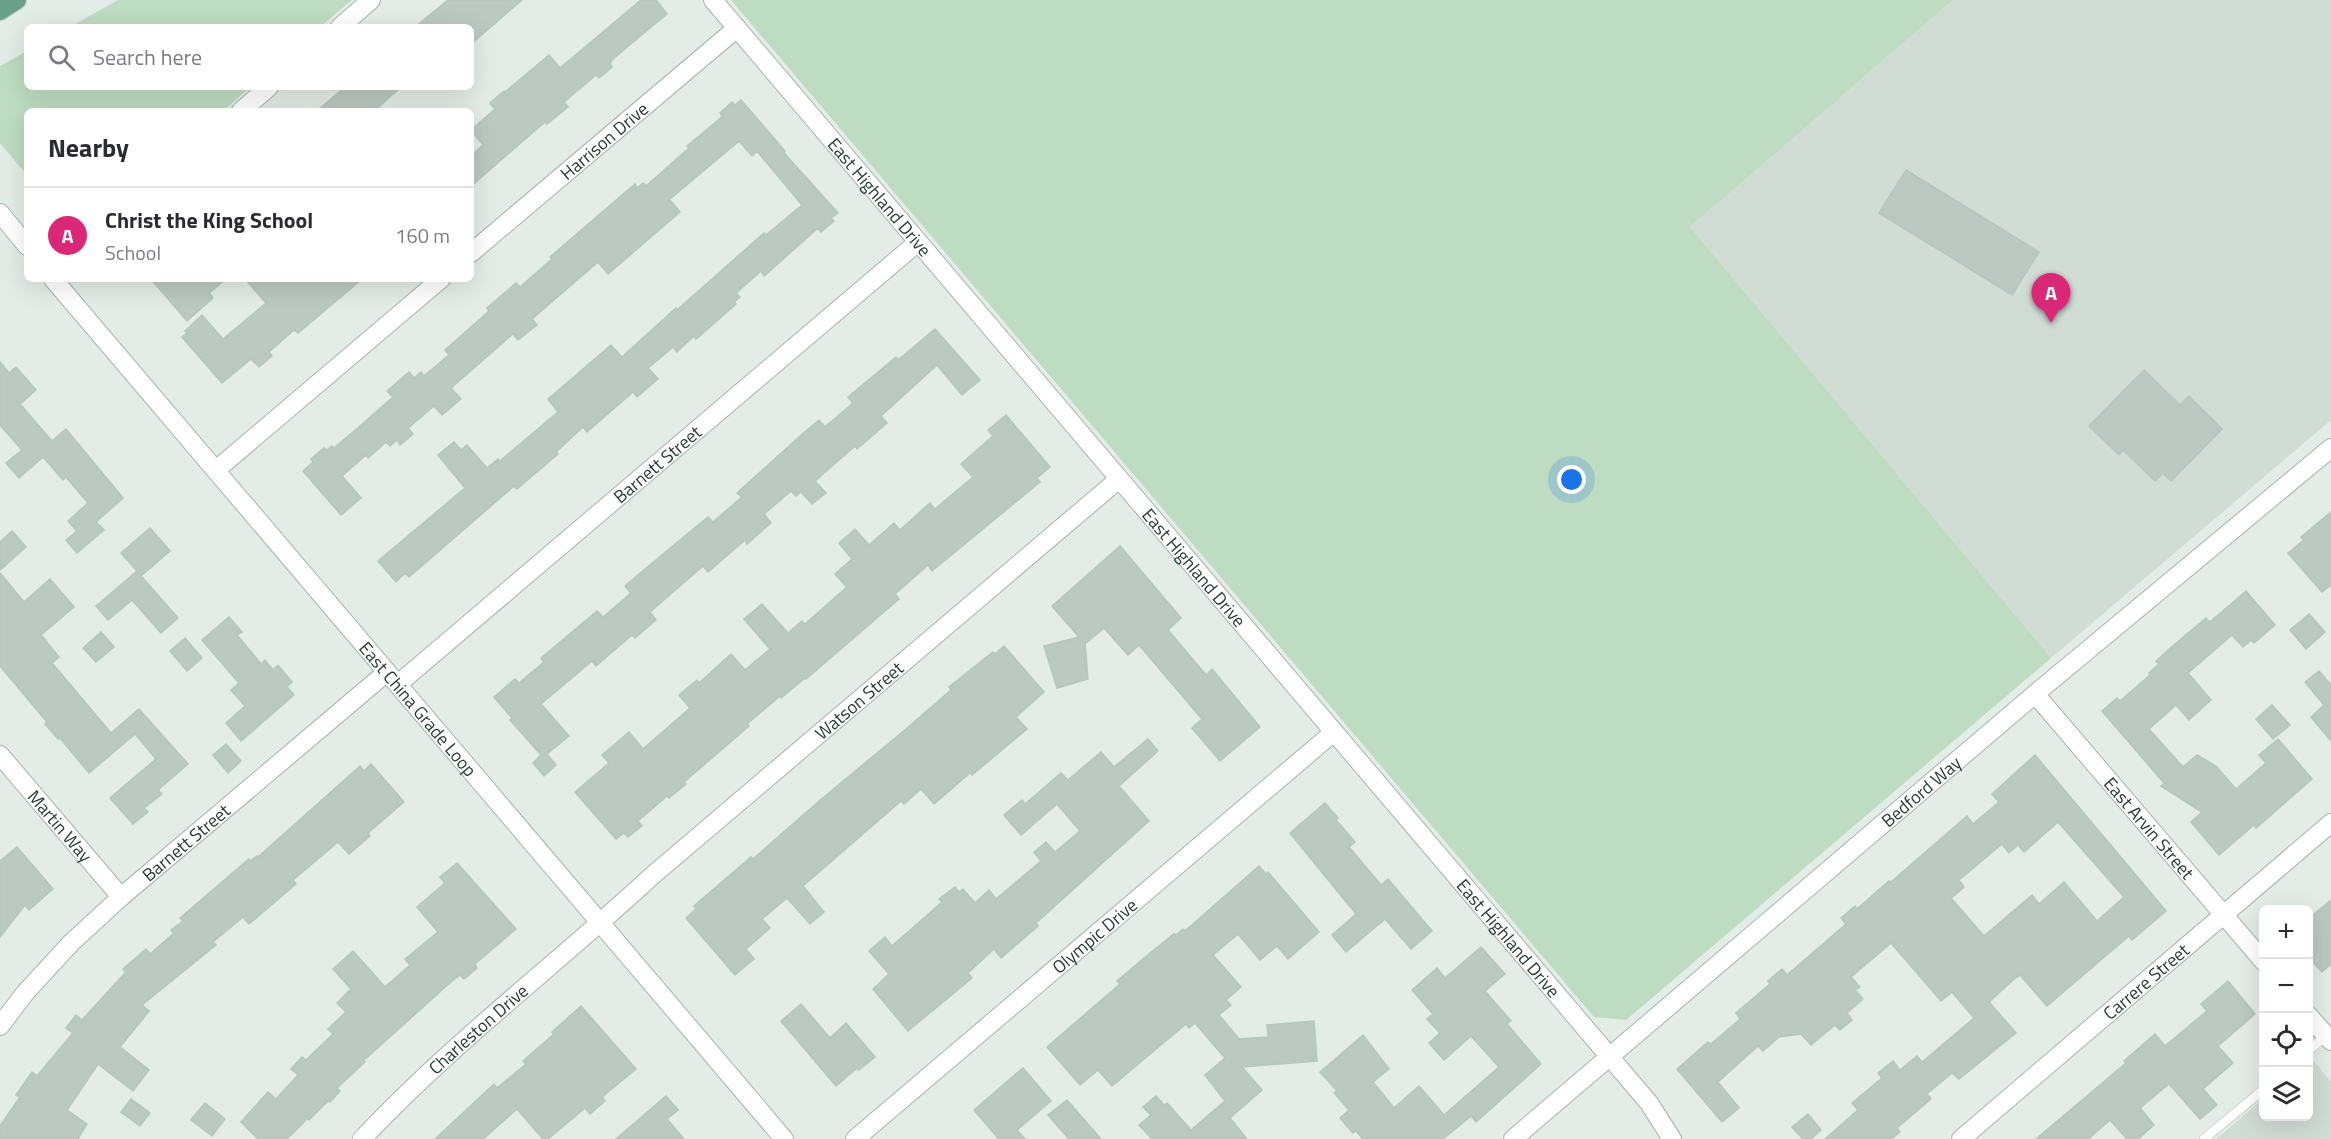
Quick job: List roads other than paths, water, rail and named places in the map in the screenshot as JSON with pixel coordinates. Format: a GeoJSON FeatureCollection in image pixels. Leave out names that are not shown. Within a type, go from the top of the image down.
{"type":"FeatureCollection","features":[{"type":"Feature","properties":{"kind":"main road"},"geometry":{"type":"LineString","coordinates":[[0,11],[17,0]]}},
{"type":"Feature","properties":{"kind":"street"},"geometry":{"type":"LineString","coordinates":[[343,24],[371,0]]}},
{"type":"Feature","properties":{"kind":"street","name":"East Highland Drive"},"geometry":{"type":"LineString","coordinates":[[712,0],[1610,1056],[1649,1103],[1672,1139]]}},
{"type":"Feature","properties":{"kind":"street","name":"Harrison Drive"},"geometry":{"type":"LineString","coordinates":[[474,250],[736,28]]}},
{"type":"Feature","properties":{"kind":"street"},"geometry":{"type":"LineString","coordinates":[[244,108],[266,90]]}},
{"type":"Feature","properties":{"kind":"street"},"geometry":{"type":"LineString","coordinates":[[0,213],[24,242]]}},
{"type":"Feature","properties":{"kind":"street","name":"Barnett Street"},"geometry":{"type":"LineString","coordinates":[[0,1026],[71,943],[121,897],[392,678],[918,242]]}},
{"type":"Feature","properties":{"kind":"street","name":"East China Grade Loop"},"geometry":{"type":"LineString","coordinates":[[57,282],[783,1139]]}},
{"type":"Feature","properties":{"kind":"street"},"geometry":{"type":"LineString","coordinates":[[216,470],[437,282]]}},
{"type":"Feature","properties":{"kind":"street","name":"Bedford Way"},"geometry":{"type":"LineString","coordinates":[[1513,1139],[2035,694],[2331,448]]}},
{"type":"Feature","properties":{"kind":"street","name":"Watson Street"},"geometry":{"type":"LineString","coordinates":[[601,923],[653,875],[1119,479]]}},
{"type":"Feature","properties":{"kind":"street","name":"East Arvin Street"},"geometry":{"type":"LineString","coordinates":[[2035,694],[2261,959]]}},
{"type":"Feature","properties":{"kind":"street","name":"Olympic Drive"},"geometry":{"type":"LineString","coordinates":[[855,1139],[1334,732]]}},
{"type":"Feature","properties":{"kind":"street","name":"Martin Way"},"geometry":{"type":"LineString","coordinates":[[0,755],[121,897]]}},
{"type":"Feature","properties":{"kind":"street","name":"Carrere Street"},"geometry":{"type":"LineString","coordinates":[[1961,1139],[2331,823]]}},
{"type":"Feature","properties":{"kind":"street","name":"Charleston Drive"},"geometry":{"type":"LineString","coordinates":[[362,1139],[447,1054],[601,923]]}},
{"type":"Feature","properties":{"kind":"street"},"geometry":{"type":"LineString","coordinates":[[2313,1020],[2329,1036]]}},
{"type":"Feature","properties":{"kind":"lane"},"geometry":{"type":"LineString","coordinates":[[2313,1047],[2329,1036]]}},
{"type":"Feature","properties":{"kind":"lane"},"geometry":{"type":"LineString","coordinates":[[2204,1139],[2259,1093]]}},
{"type":"Feature","properties":{"kind":"place","name":"Christ the King School"},"geometry":{"type":"Point","coordinates":[2051,323]}}]}
